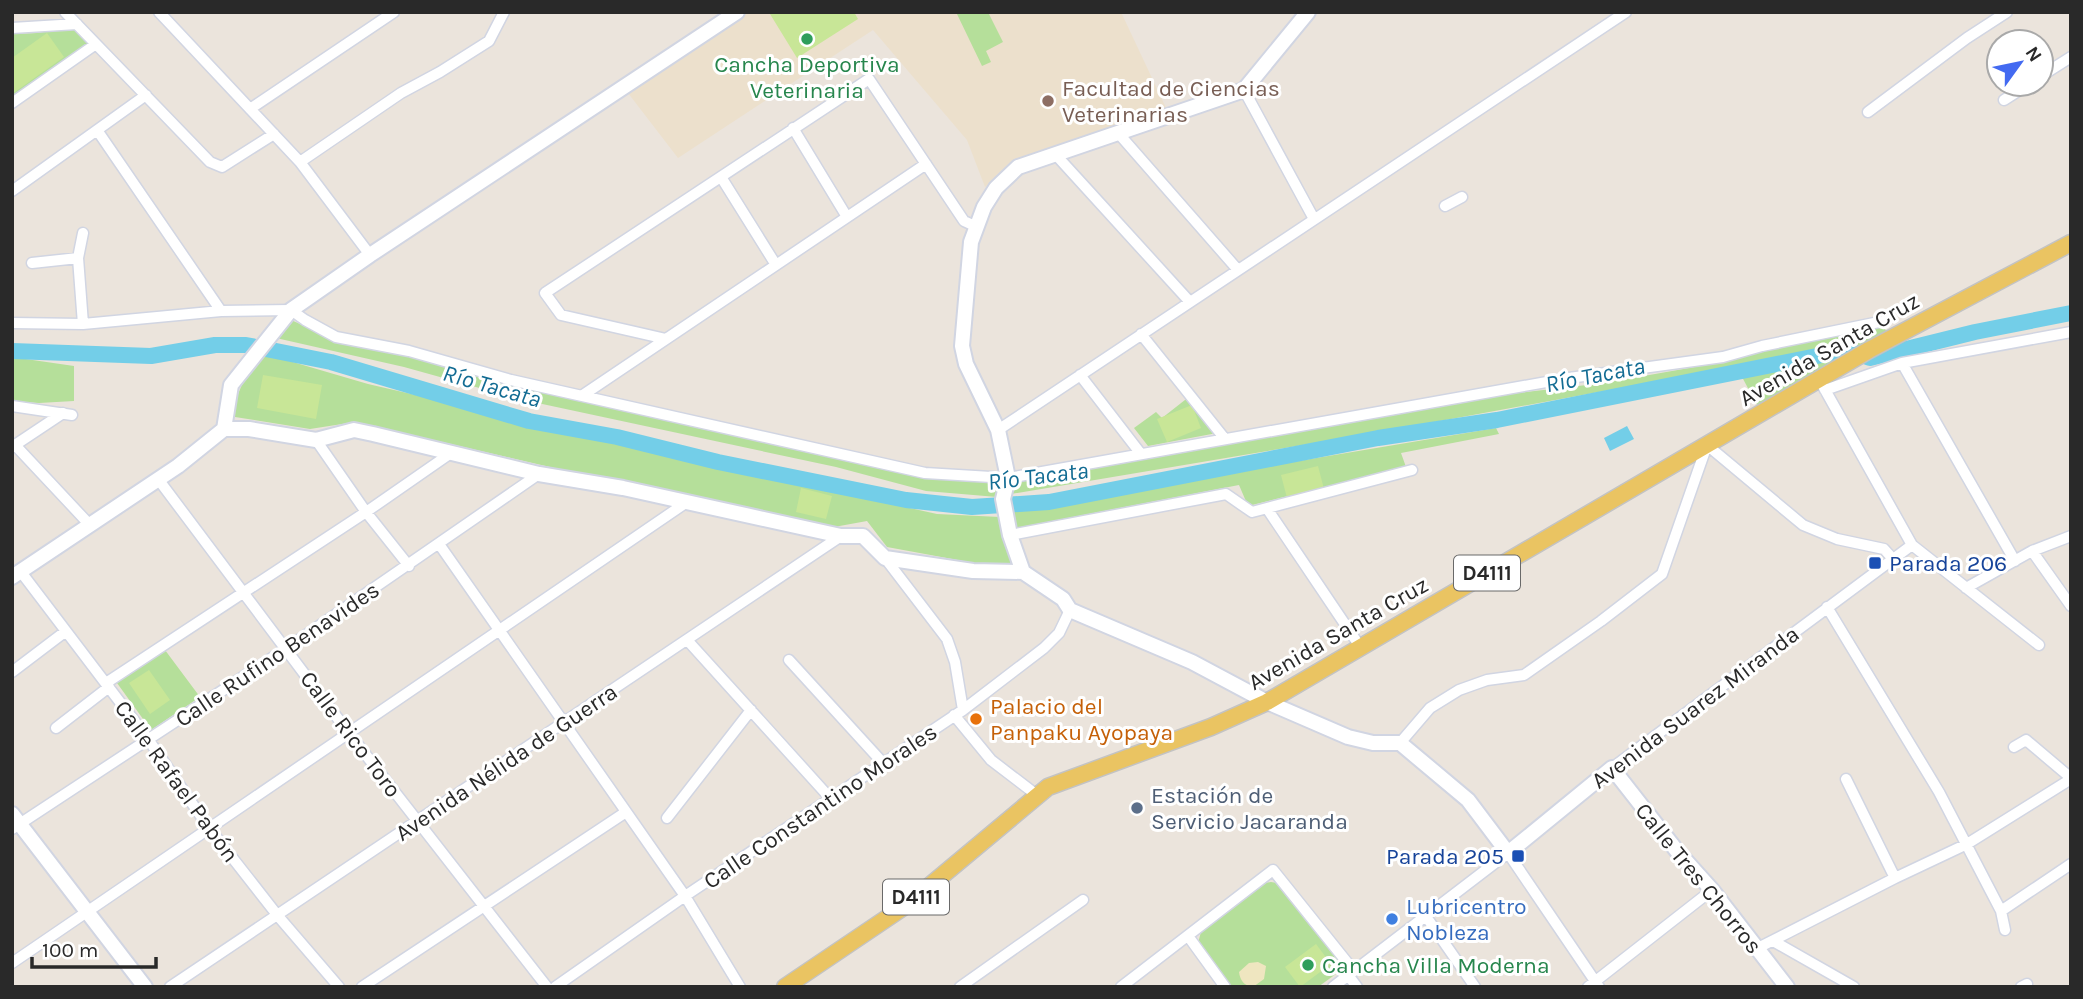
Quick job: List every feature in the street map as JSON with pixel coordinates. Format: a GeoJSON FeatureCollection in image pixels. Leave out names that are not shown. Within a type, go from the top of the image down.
{"type":"FeatureCollection","features":[{"type":"Feature","properties":{"kind":"main road","name":"Avenida Santa Cruz"},"geometry":{"type":"LineString","coordinates":[[785,987],[908,904],[1048,787],[1211,727],[1267,702],[1707,445],[1822,385],[1849,362],[1869,350],[2071,243]]}},
{"type":"Feature","properties":{"kind":"street"},"geometry":{"type":"LineString","coordinates":[[65,12],[210,162],[222,167],[274,134]]}},
{"type":"Feature","properties":{"kind":"street"},"geometry":{"type":"LineString","coordinates":[[159,12],[300,162],[370,254]]}},
{"type":"Feature","properties":{"kind":"street"},"geometry":{"type":"LineString","coordinates":[[250,109],[394,12]]}},
{"type":"Feature","properties":{"kind":"street"},"geometry":{"type":"LineString","coordinates":[[300,162],[401,93],[489,41],[504,12]]}},
{"type":"Feature","properties":{"kind":"street"},"geometry":{"type":"LineString","coordinates":[[224,429],[231,385],[291,310],[370,254],[737,12]]}},
{"type":"Feature","properties":{"kind":"street"},"geometry":{"type":"LineString","coordinates":[[1023,572],[1010,536],[1004,504],[1008,478],[998,430],[966,364],[962,346],[971,242],[984,207],[996,188],[1018,167],[1244,90],[1308,12]]}},
{"type":"Feature","properties":{"kind":"street"},"geometry":{"type":"LineString","coordinates":[[998,430],[1626,12]]}},
{"type":"Feature","properties":{"kind":"street"},"geometry":{"type":"LineString","coordinates":[[1868,112],[1967,38],[2007,12]]}},
{"type":"Feature","properties":{"kind":"street"},"geometry":{"type":"LineString","coordinates":[[12,28],[77,24]]}},
{"type":"Feature","properties":{"kind":"street"},"geometry":{"type":"LineString","coordinates":[[12,103],[96,44]]}},
{"type":"Feature","properties":{"kind":"street"},"geometry":{"type":"LineString","coordinates":[[2055,67],[2071,57]]}},
{"type":"Feature","properties":{"kind":"street"},"geometry":{"type":"LineString","coordinates":[[666,339],[561,315],[545,293],[869,79],[964,221],[977,227]]}},
{"type":"Feature","properties":{"kind":"street"},"geometry":{"type":"LineString","coordinates":[[1244,90],[1314,219]]}},
{"type":"Feature","properties":{"kind":"street"},"geometry":{"type":"LineString","coordinates":[[12,174],[15,188],[146,95]]}},
{"type":"Feature","properties":{"kind":"street"},"geometry":{"type":"LineString","coordinates":[[793,128],[847,217]]}},
{"type":"Feature","properties":{"kind":"street"},"geometry":{"type":"LineString","coordinates":[[97,130],[221,311]]}},
{"type":"Feature","properties":{"kind":"street"},"geometry":{"type":"LineString","coordinates":[[1119,134],[1238,270]]}},
{"type":"Feature","properties":{"kind":"street"},"geometry":{"type":"LineString","coordinates":[[1056,155],[1189,302]]}},
{"type":"Feature","properties":{"kind":"street"},"geometry":{"type":"LineString","coordinates":[[583,395],[926,164]]}},
{"type":"Feature","properties":{"kind":"street"},"geometry":{"type":"LineString","coordinates":[[721,177],[776,265]]}},
{"type":"Feature","properties":{"kind":"street"},"geometry":{"type":"LineString","coordinates":[[1445,206],[1462,197]]}},
{"type":"Feature","properties":{"kind":"street"},"geometry":{"type":"LineString","coordinates":[[83,233],[78,258],[83,324]]}},
{"type":"Feature","properties":{"kind":"street"},"geometry":{"type":"LineString","coordinates":[[32,263],[78,258]]}},
{"type":"Feature","properties":{"kind":"street"},"geometry":{"type":"LineString","coordinates":[[12,323],[83,324],[221,311],[291,310],[336,337],[409,351],[511,380],[925,473],[1008,478],[1569,378],[1723,357],[1762,345],[1884,321]]}},
{"type":"Feature","properties":{"kind":"street"},"geometry":{"type":"LineString","coordinates":[[2039,645],[1912,545],[1822,385],[1902,363],[2071,331]]}},
{"type":"Feature","properties":{"kind":"street"},"geometry":{"type":"LineString","coordinates":[[1141,334],[1224,439]]}},
{"type":"Feature","properties":{"kind":"street"},"geometry":{"type":"LineString","coordinates":[[1902,363],[2015,561]]}},
{"type":"Feature","properties":{"kind":"street"},"geometry":{"type":"LineString","coordinates":[[1080,375],[1141,454]]}},
{"type":"Feature","properties":{"kind":"street"},"geometry":{"type":"LineString","coordinates":[[12,406],[67,414],[14,446],[89,524]]}},
{"type":"Feature","properties":{"kind":"street"},"geometry":{"type":"LineString","coordinates":[[16,574],[158,479],[224,429],[249,429],[316,440],[354,430],[539,474],[623,488],[841,537],[863,536],[885,558],[947,639],[956,662],[959,712],[990,760],[1038,796]]}},
{"type":"Feature","properties":{"kind":"street"},"geometry":{"type":"LineString","coordinates":[[316,440],[366,512],[409,566]]}},
{"type":"Feature","properties":{"kind":"street"},"geometry":{"type":"LineString","coordinates":[[1400,743],[1430,708],[1459,690],[1487,680],[1524,675],[1662,574],[1707,445],[1803,525],[1838,539],[1884,549],[1893,559]]}},
{"type":"Feature","properties":{"kind":"street"},"geometry":{"type":"LineString","coordinates":[[56,728],[108,685],[451,453]]}},
{"type":"Feature","properties":{"kind":"street"},"geometry":{"type":"LineString","coordinates":[[1010,536],[1226,494],[1252,512],[1268,510],[1412,470]]}},
{"type":"Feature","properties":{"kind":"street","name":"Calle Rufino Benavides"},"geometry":{"type":"LineString","coordinates":[[15,822],[148,740],[287,648],[539,474]]}},
{"type":"Feature","properties":{"kind":"street","name":"Calle Rico Toro"},"geometry":{"type":"LineString","coordinates":[[158,479],[348,732],[547,987]]}},
{"type":"Feature","properties":{"kind":"street"},"geometry":{"type":"LineString","coordinates":[[12,963],[687,502]]}},
{"type":"Feature","properties":{"kind":"street"},"geometry":{"type":"LineString","coordinates":[[1268,510],[1361,648]]}},
{"type":"Feature","properties":{"kind":"street"},"geometry":{"type":"LineString","coordinates":[[1966,588],[2032,551],[2071,536]]}},
{"type":"Feature","properties":{"kind":"street","name":"Avenida Nélida de Guerra"},"geometry":{"type":"LineString","coordinates":[[170,987],[841,537]]}},
{"type":"Feature","properties":{"kind":"street"},"geometry":{"type":"LineString","coordinates":[[439,544],[685,896],[740,987]]}},
{"type":"Feature","properties":{"kind":"street","name":"Avenida Suarez Miranda"},"geometry":{"type":"LineString","coordinates":[[1333,987],[1508,853],[1612,768],[1912,545]]}},
{"type":"Feature","properties":{"kind":"street"},"geometry":{"type":"LineString","coordinates":[[2032,551],[2071,606]]}},
{"type":"Feature","properties":{"kind":"street"},"geometry":{"type":"LineString","coordinates":[[885,558],[973,571],[1023,572],[1063,599],[1070,610],[1192,662],[1267,702],[1348,737],[1373,743],[1400,743],[1468,800],[1508,853],[1594,985],[1712,890]]}},
{"type":"Feature","properties":{"kind":"street","name":"Calle Rafael Pabón"},"geometry":{"type":"LineString","coordinates":[[16,574],[66,631],[108,685],[209,828],[278,916],[339,987]]}},
{"type":"Feature","properties":{"kind":"street"},"geometry":{"type":"LineString","coordinates":[[1827,607],[1939,792],[2001,911],[2005,930]]}},
{"type":"Feature","properties":{"kind":"street","name":"Calle Constantino Morales"},"geometry":{"type":"LineString","coordinates":[[555,987],[959,712],[1044,648],[1059,633],[1070,610]]}},
{"type":"Feature","properties":{"kind":"street"},"geometry":{"type":"LineString","coordinates":[[12,672],[66,631]]}},
{"type":"Feature","properties":{"kind":"street"},"geometry":{"type":"LineString","coordinates":[[688,641],[830,798]]}},
{"type":"Feature","properties":{"kind":"street"},"geometry":{"type":"LineString","coordinates":[[789,660],[883,763]]}},
{"type":"Feature","properties":{"kind":"street"},"geometry":{"type":"LineString","coordinates":[[667,818],[751,710]]}},
{"type":"Feature","properties":{"kind":"street"},"geometry":{"type":"LineString","coordinates":[[1756,949],[1967,844],[2071,778],[2026,740],[2014,747]]}},
{"type":"Feature","properties":{"kind":"street","name":"Calle Tres Chorros"},"geometry":{"type":"LineString","coordinates":[[1612,768],[1787,987]]}},
{"type":"Feature","properties":{"kind":"street"},"geometry":{"type":"LineString","coordinates":[[1846,779],[1895,878]]}},
{"type":"Feature","properties":{"kind":"street"},"geometry":{"type":"LineString","coordinates":[[362,987],[626,812]]}},
{"type":"Feature","properties":{"kind":"street"},"geometry":{"type":"LineString","coordinates":[[15,822],[145,987]]}},
{"type":"Feature","properties":{"kind":"street"},"geometry":{"type":"LineString","coordinates":[[2001,911],[2071,864]]}},
{"type":"Feature","properties":{"kind":"street"},"geometry":{"type":"LineString","coordinates":[[1121,987],[1273,870],[1351,973],[1357,987]]}},
{"type":"Feature","properties":{"kind":"street"},"geometry":{"type":"LineString","coordinates":[[967,985],[1083,900]]}},
{"type":"Feature","properties":{"kind":"street"},"geometry":{"type":"LineString","coordinates":[[1425,915],[1475,987]]}},
{"type":"Feature","properties":{"kind":"street"},"geometry":{"type":"LineString","coordinates":[[1188,936],[1225,987]]}},
{"type":"Feature","properties":{"kind":"street"},"geometry":{"type":"LineString","coordinates":[[1773,941],[1854,987]]}},
{"type":"Feature","properties":{"kind":"shaded area","name":"Facultad de Ciencias Veterinarias"},"geometry":{"type":"Polygon","coordinates":[[[749,12],[1121,12],[1167,110],[1015,161],[985,187],[967,140],[873,30],[678,158],[628,93],[749,12]]]}},
{"type":"Feature","properties":{"kind":"green space","name":"Cancha Deportiva Veterinaria"},"geometry":{"type":"Polygon","coordinates":[[[854,12],[858,19],[797,58],[770,14],[854,12]]]}},
{"type":"Feature","properties":{"kind":"green space"},"geometry":{"type":"Polygon","coordinates":[[[956,12],[988,12],[1003,42],[986,51],[991,62],[982,66],[956,12]]]}},
{"type":"Feature","properties":{"kind":"green space"},"geometry":{"type":"Polygon","coordinates":[[[75,27],[91,43],[12,98],[12,34],[75,27]]]}},
{"type":"Feature","properties":{"kind":"green space"},"geometry":{"type":"Polygon","coordinates":[[[47,33],[64,57],[12,94],[12,58],[47,33]]]}},
{"type":"Feature","properties":{"kind":"green space"},"geometry":{"type":"Polygon","coordinates":[[[291,320],[334,339],[408,354],[921,477],[1001,481],[997,497],[926,491],[836,467],[519,399],[404,367],[276,338],[291,320]]]}},
{"type":"Feature","properties":{"kind":"green space"},"geometry":{"type":"Polygon","coordinates":[[[1882,325],[1887,332],[1855,350],[1850,346],[1380,432],[1011,494],[1013,480],[1500,395],[1604,383],[1723,362],[1762,350],[1882,325]]]}},
{"type":"Feature","properties":{"kind":"green space"},"geometry":{"type":"Polygon","coordinates":[[[262,353],[368,384],[792,482],[937,514],[1000,517],[1012,563],[974,563],[887,547],[867,521],[834,527],[563,470],[355,422],[310,429],[235,417],[239,391],[262,353]]]}},
{"type":"Feature","properties":{"kind":"green space"},"geometry":{"type":"Polygon","coordinates":[[[1845,356],[1757,405],[1742,377],[1845,356]]]}},
{"type":"Feature","properties":{"kind":"green space"},"geometry":{"type":"Polygon","coordinates":[[[12,357],[74,366],[74,401],[12,401],[12,357]]]}},
{"type":"Feature","properties":{"kind":"green space"},"geometry":{"type":"Polygon","coordinates":[[[263,375],[322,385],[316,419],[257,408],[263,375]]]}},
{"type":"Feature","properties":{"kind":"green space"},"geometry":{"type":"Polygon","coordinates":[[[1190,396],[1217,433],[1148,446],[1134,428],[1156,412],[1162,418],[1190,396]]]}},
{"type":"Feature","properties":{"kind":"green space"},"geometry":{"type":"Polygon","coordinates":[[[1192,405],[1201,428],[1167,442],[1157,419],[1192,405]]]}},
{"type":"Feature","properties":{"kind":"green space"},"geometry":{"type":"Polygon","coordinates":[[[1496,428],[1499,434],[1401,453],[1406,467],[1248,506],[1239,485],[1016,528],[1011,509],[1094,499],[1239,471],[1496,428]]]}},
{"type":"Feature","properties":{"kind":"green space"},"geometry":{"type":"Polygon","coordinates":[[[1318,466],[1324,489],[1287,498],[1281,475],[1318,466]]]}},
{"type":"Feature","properties":{"kind":"green space"},"geometry":{"type":"Polygon","coordinates":[[[801,488],[832,496],[826,519],[796,512],[801,488]]]}},
{"type":"Feature","properties":{"kind":"green space"},"geometry":{"type":"Polygon","coordinates":[[[165,650],[200,697],[151,730],[117,683],[165,650]]]}},
{"type":"Feature","properties":{"kind":"green space"},"geometry":{"type":"Polygon","coordinates":[[[149,670],[170,700],[150,714],[129,683],[149,670]]]}},
{"type":"Feature","properties":{"kind":"green space"},"geometry":{"type":"Polygon","coordinates":[[[1265,883],[1277,883],[1340,961],[1340,971],[1318,987],[1232,987],[1198,943],[1201,932],[1265,883]]]}},
{"type":"Feature","properties":{"kind":"green space","name":"Cancha Villa Moderna"},"geometry":{"type":"Polygon","coordinates":[[[1316,944],[1331,964],[1300,987],[1285,967],[1316,944]]]}},
{"type":"Feature","properties":{"kind":"sand"},"geometry":{"type":"Polygon","coordinates":[[[1258,962],[1266,966],[1264,979],[1253,987],[1247,985],[1241,980],[1239,972],[1249,963],[1258,962]]]}},
{"type":"Feature","properties":{"kind":"water"},"geometry":{"type":"Polygon","coordinates":[[[1627,426],[1634,439],[1610,451],[1604,438],[1627,426]]]}},
{"type":"Feature","properties":{"kind":"waterway","name":"Río Tacata"},"geometry":{"type":"LineString","coordinates":[[12,351],[151,356],[215,345],[246,345],[331,362],[529,421],[617,437],[718,462],[906,500],[972,507],[1049,502],[1378,438],[1497,420],[1847,350],[1870,358],[1975,332],[2071,313]]}},
{"type":"Feature","properties":{"kind":"place","name":"Cancha Deportiva Veterinaria"},"geometry":{"type":"Point","coordinates":[807,39]}},
{"type":"Feature","properties":{"kind":"place","name":"Facultad de Ciencias Veterinarias"},"geometry":{"type":"Point","coordinates":[1048,101]}},
{"type":"Feature","properties":{"kind":"place","name":"Parada 206"},"geometry":{"type":"Point","coordinates":[1875,563]}},
{"type":"Feature","properties":{"kind":"place","name":"Palacio del Panpaku Ayopaya"},"geometry":{"type":"Point","coordinates":[976,719]}},
{"type":"Feature","properties":{"kind":"place","name":"Estación de Servicio Jacaranda"},"geometry":{"type":"Point","coordinates":[1137,808]}},
{"type":"Feature","properties":{"kind":"place","name":"Parada 205"},"geometry":{"type":"Point","coordinates":[1518,856]}},
{"type":"Feature","properties":{"kind":"place","name":"Lubricentro Nobleza"},"geometry":{"type":"Point","coordinates":[1392,919]}},
{"type":"Feature","properties":{"kind":"place","name":"Cancha Villa Moderna"},"geometry":{"type":"Point","coordinates":[1308,965]}}]}
